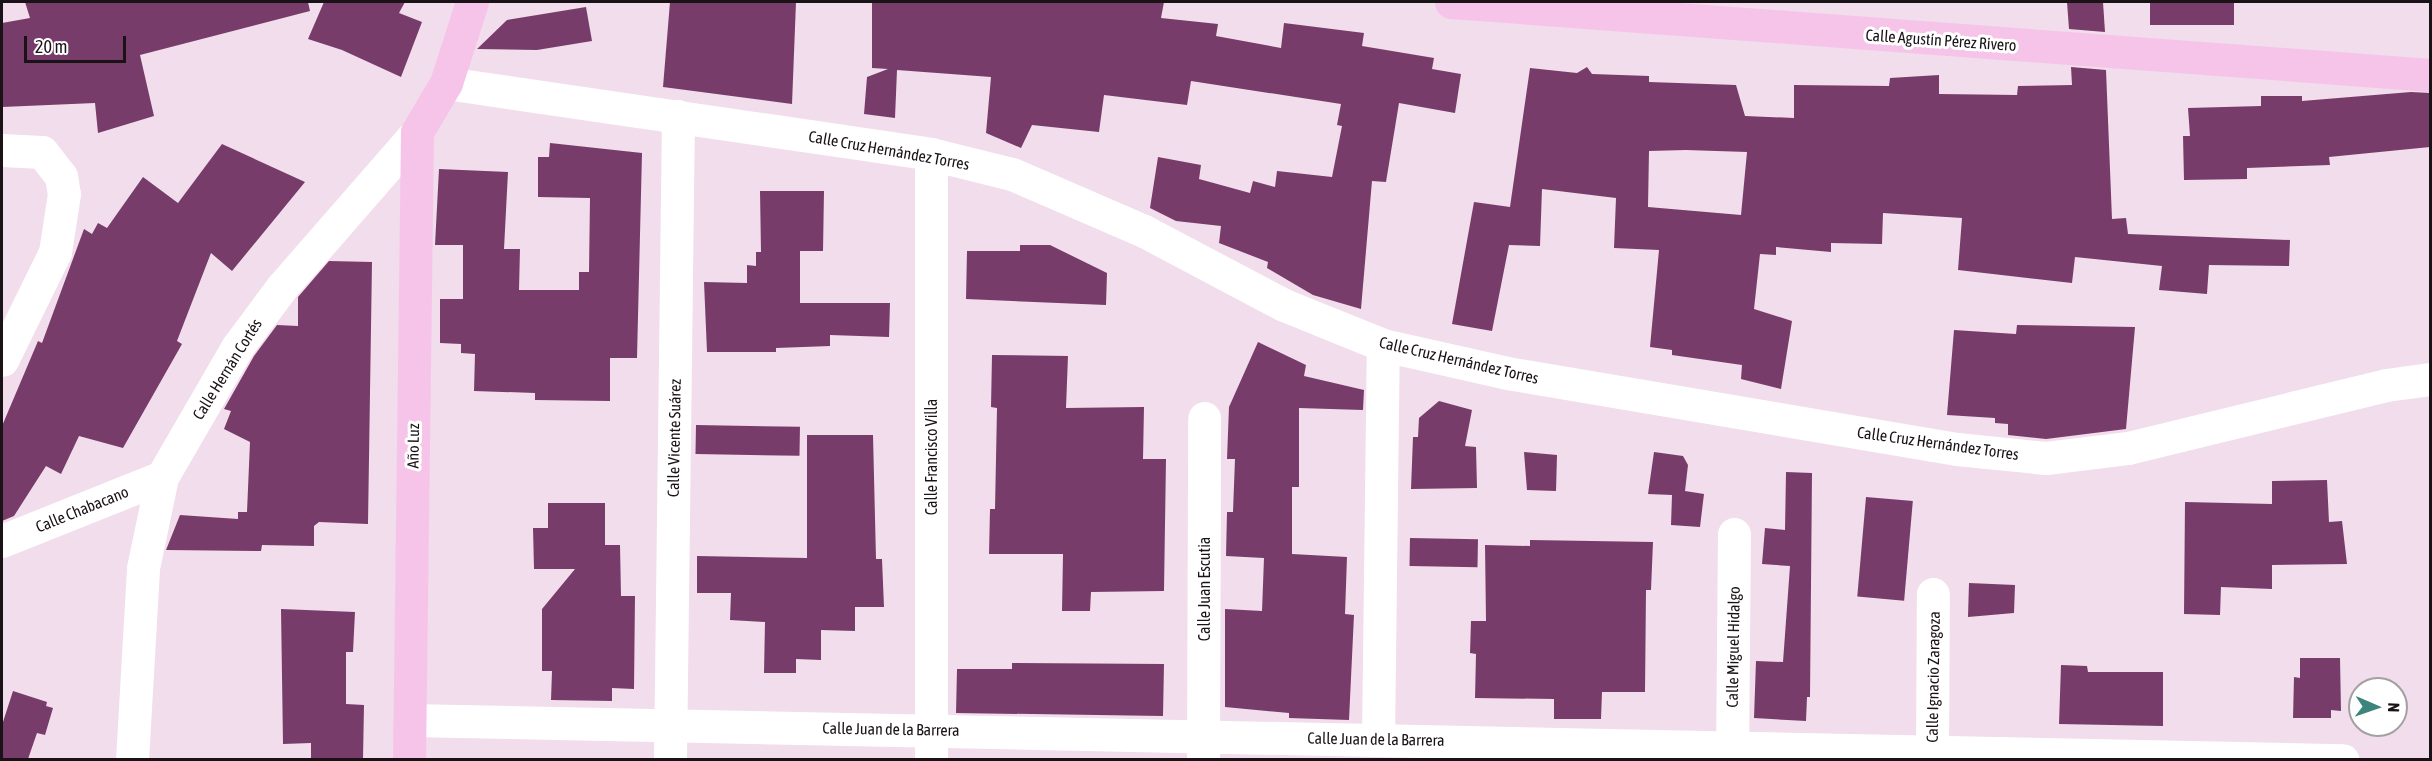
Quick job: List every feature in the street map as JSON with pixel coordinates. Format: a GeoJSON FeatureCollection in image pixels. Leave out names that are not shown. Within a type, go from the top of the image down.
{"type":"FeatureCollection","features":[{"type":"Feature","properties":{"kind":"main road","name":"Calle Hernán Cortés"},"geometry":{"type":"LineString","coordinates":[[417,132],[446,83],[472,2]]}},
{"type":"Feature","properties":{"kind":"main road","name":"Calle Agustín Pérez Rivero"},"geometry":{"type":"LineString","coordinates":[[1451,2],[2430,75]]}},
{"type":"Feature","properties":{"kind":"main road","name":"Año Luz"},"geometry":{"type":"LineString","coordinates":[[409,759],[417,132]]}},
{"type":"Feature","properties":{"kind":"street","name":"Calle Cruz Hernández Torres"},"geometry":{"type":"LineString","coordinates":[[446,83],[930,154],[1011,174],[1144,231],[1284,305],[1383,345],[1507,374],[1957,449],[2046,458],[2128,448],[2386,385],[2430,379]]}},
{"type":"Feature","properties":{"kind":"street","name":"Calle Vicente Suárez"},"geometry":{"type":"LineString","coordinates":[[670,759],[678,116]]}},
{"type":"Feature","properties":{"kind":"street","name":"Calle Hernán Cortés"},"geometry":{"type":"LineString","coordinates":[[132,759],[143,568],[162,477],[238,346],[282,287],[417,132]]}},
{"type":"Feature","properties":{"kind":"street"},"geometry":{"type":"LineString","coordinates":[[2,150],[42,152],[61,176],[64,194],[55,252],[2,360]]}},
{"type":"Feature","properties":{"kind":"street","name":"Calle Francisco Villa"},"geometry":{"type":"LineString","coordinates":[[930,154],[931,745]]}},
{"type":"Feature","properties":{"kind":"street"},"geometry":{"type":"LineString","coordinates":[[1378,740],[1383,345]]}},
{"type":"Feature","properties":{"kind":"street","name":"Calle Juan Escutia"},"geometry":{"type":"LineString","coordinates":[[1203,748],[1204,418]]}},
{"type":"Feature","properties":{"kind":"street","name":"Calle Chabacano"},"geometry":{"type":"LineString","coordinates":[[2,541],[162,477]]}},
{"type":"Feature","properties":{"kind":"street","name":"Calle Miguel Hidalgo"},"geometry":{"type":"LineString","coordinates":[[1732,753],[1734,534]]}},
{"type":"Feature","properties":{"kind":"street","name":"Calle Ignacio Zaragoza"},"geometry":{"type":"LineString","coordinates":[[1932,755],[1934,594]]}},
{"type":"Feature","properties":{"kind":"street","name":"Calle Juan de la Barrera"},"geometry":{"type":"LineString","coordinates":[[410,720],[671,725],[931,745],[1203,748],[1378,740],[1470,750],[2343,759]]}},
{"type":"Feature","properties":{"kind":"building"},"geometry":{"type":"Polygon","coordinates":[[[25,2],[308,2],[310,11],[140,55],[154,116],[98,133],[95,103],[2,107],[2,23],[30,18],[25,2]]]}},
{"type":"Feature","properties":{"kind":"building"},"geometry":{"type":"Polygon","coordinates":[[[324,2],[405,2],[399,13],[422,22],[401,77],[342,50],[308,39],[324,2]]]}},
{"type":"Feature","properties":{"kind":"building"},"geometry":{"type":"Polygon","coordinates":[[[670,2],[796,2],[792,104],[663,87],[670,2]]]}},
{"type":"Feature","properties":{"kind":"building"},"geometry":{"type":"Polygon","coordinates":[[[872,2],[1164,2],[1161,18],[1218,24],[1216,36],[1281,48],[1284,23],[1364,33],[1362,46],[1434,58],[1432,69],[1461,74],[1455,113],[1399,103],[1386,182],[1372,181],[1361,309],[1313,295],[1267,268],[1268,262],[1219,243],[1221,226],[1176,221],[1150,208],[1158,157],[1201,165],[1199,179],[1250,193],[1253,181],[1275,187],[1277,171],[1332,177],[1342,126],[1337,125],[1341,104],[1191,81],[1187,105],[1104,95],[1099,132],[1032,125],[1021,148],[986,133],[991,77],[897,70],[895,118],[864,114],[867,77],[888,69],[872,68],[872,2]]]}},
{"type":"Feature","properties":{"kind":"building"},"geometry":{"type":"Polygon","coordinates":[[[2067,2],[2103,2],[2105,32],[2069,29],[2067,2]]]}},
{"type":"Feature","properties":{"kind":"building"},"geometry":{"type":"Polygon","coordinates":[[[2150,2],[2234,2],[2234,25],[2150,25],[2150,2]]]}},
{"type":"Feature","properties":{"kind":"building"},"geometry":{"type":"Polygon","coordinates":[[[586,7],[592,41],[537,50],[477,49],[507,20],[586,7]]]}},
{"type":"Feature","properties":{"kind":"building"},"geometry":{"type":"Polygon","coordinates":[[[1587,67],[1592,74],[1649,76],[1649,82],[1736,85],[1745,116],[1794,118],[1794,85],[1889,86],[1890,78],[1939,75],[1939,94],[2017,95],[2018,86],[2072,85],[2071,67],[2106,70],[2112,219],[2126,218],[2128,234],[2290,240],[2289,266],[2209,265],[2207,294],[2159,290],[2162,266],[2075,257],[2072,283],[1958,270],[1962,218],[1883,213],[1882,244],[1831,243],[1831,252],[1776,247],[1776,255],[1760,254],[1754,309],[1792,321],[1781,389],[1741,379],[1742,365],[1672,355],[1672,350],[1650,347],[1659,250],[1614,248],[1616,198],[1542,189],[1540,246],[1509,245],[1492,331],[1452,324],[1474,202],[1510,207],[1530,68],[1577,73],[1587,67]],[[1649,151],[1648,207],[1741,215],[1747,152],[1649,151]]]}},
{"type":"Feature","properties":{"kind":"building"},"geometry":{"type":"Polygon","coordinates":[[[2411,92],[2430,93],[2430,147],[2329,157],[2330,165],[2247,168],[2247,179],[2184,180],[2183,136],[2190,136],[2188,108],[2261,106],[2261,96],[2302,96],[2302,101],[2411,92]]]}},
{"type":"Feature","properties":{"kind":"building"},"geometry":{"type":"Polygon","coordinates":[[[550,143],[642,153],[637,358],[610,358],[610,401],[535,400],[535,393],[474,391],[475,354],[461,353],[461,344],[440,343],[440,299],[463,299],[463,245],[435,245],[439,169],[508,172],[504,249],[520,249],[519,290],[579,290],[579,272],[589,272],[590,198],[538,197],[538,157],[549,157],[550,143]]]}},
{"type":"Feature","properties":{"kind":"building"},"geometry":{"type":"Polygon","coordinates":[[[222,144],[305,182],[232,271],[211,253],[177,341],[182,344],[123,448],[79,436],[61,474],[46,466],[14,516],[2,521],[2,426],[38,341],[42,343],[84,229],[92,234],[98,223],[107,228],[143,177],[178,203],[222,144]]]}},
{"type":"Feature","properties":{"kind":"building"},"geometry":{"type":"Polygon","coordinates":[[[760,191],[824,191],[823,251],[800,251],[800,303],[890,303],[889,337],[830,335],[830,346],[776,348],[776,352],[707,352],[704,282],[747,283],[747,265],[756,266],[756,252],[761,252],[760,191]]]}},
{"type":"Feature","properties":{"kind":"building"},"geometry":{"type":"Polygon","coordinates":[[[1020,245],[1050,245],[1107,273],[1106,305],[966,299],[967,251],[1020,251],[1020,245]]]}},
{"type":"Feature","properties":{"kind":"building"},"geometry":{"type":"Polygon","coordinates":[[[329,261],[372,262],[368,524],[319,522],[314,526],[314,546],[262,545],[261,551],[166,550],[180,515],[238,519],[238,512],[247,512],[250,442],[224,429],[231,411],[224,409],[254,356],[277,325],[298,326],[298,297],[329,261]]]}},
{"type":"Feature","properties":{"kind":"building"},"geometry":{"type":"Polygon","coordinates":[[[2017,325],[2135,327],[2126,429],[2046,439],[2008,435],[2008,424],[1995,423],[1995,418],[1947,415],[1954,330],[2016,334],[2017,325]]]}},
{"type":"Feature","properties":{"kind":"building"},"geometry":{"type":"Polygon","coordinates":[[[1258,342],[1306,365],[1304,376],[1364,390],[1363,410],[1299,408],[1299,487],[1292,487],[1292,554],[1347,557],[1345,614],[1354,615],[1349,720],[1289,718],[1289,713],[1225,707],[1225,609],[1262,611],[1264,558],[1226,556],[1227,512],[1233,512],[1235,459],[1227,459],[1229,407],[1258,342]]]}},
{"type":"Feature","properties":{"kind":"building"},"geometry":{"type":"Polygon","coordinates":[[[992,355],[1068,356],[1066,408],[1144,407],[1143,459],[1166,459],[1164,591],[1091,592],[1090,611],[1062,611],[1063,554],[989,554],[990,509],[995,509],[997,408],[991,407],[992,355]]]}},
{"type":"Feature","properties":{"kind":"building"},"geometry":{"type":"Polygon","coordinates":[[[1439,401],[1472,410],[1465,446],[1476,447],[1477,488],[1411,489],[1413,437],[1418,437],[1419,418],[1439,401]]]}},
{"type":"Feature","properties":{"kind":"building"},"geometry":{"type":"Polygon","coordinates":[[[696,425],[800,427],[799,456],[695,454],[696,425]]]}},
{"type":"Feature","properties":{"kind":"building"},"geometry":{"type":"Polygon","coordinates":[[[807,435],[873,435],[876,559],[882,559],[884,607],[855,607],[855,631],[821,630],[821,660],[796,659],[796,673],[764,673],[765,622],[730,620],[731,593],[697,593],[697,556],[807,558],[807,435]]]}},
{"type":"Feature","properties":{"kind":"building"},"geometry":{"type":"Polygon","coordinates":[[[1524,452],[1557,455],[1556,491],[1527,490],[1524,452]]]}},
{"type":"Feature","properties":{"kind":"building"},"geometry":{"type":"Polygon","coordinates":[[[1654,452],[1683,456],[1688,465],[1685,491],[1704,494],[1700,527],[1671,525],[1672,495],[1648,494],[1654,452]]]}},
{"type":"Feature","properties":{"kind":"building"},"geometry":{"type":"Polygon","coordinates":[[[1786,472],[1812,473],[1810,697],[1807,697],[1806,721],[1754,718],[1756,661],[1783,662],[1790,566],[1762,564],[1765,528],[1785,530],[1786,472]]]}},
{"type":"Feature","properties":{"kind":"building"},"geometry":{"type":"Polygon","coordinates":[[[2327,480],[2329,522],[2342,521],[2347,564],[2272,565],[2272,589],[2221,587],[2220,615],[2184,614],[2185,502],[2272,504],[2272,481],[2327,480]]]}},
{"type":"Feature","properties":{"kind":"building"},"geometry":{"type":"Polygon","coordinates":[[[1866,497],[1913,501],[1904,601],[1857,597],[1866,497]]]}},
{"type":"Feature","properties":{"kind":"building"},"geometry":{"type":"Polygon","coordinates":[[[548,503],[605,503],[605,545],[620,545],[621,596],[635,596],[634,689],[612,688],[612,701],[551,700],[552,671],[542,671],[542,609],[575,569],[534,569],[533,528],[548,528],[548,503]]]}},
{"type":"Feature","properties":{"kind":"building"},"geometry":{"type":"Polygon","coordinates":[[[1410,538],[1478,539],[1478,567],[1410,566],[1410,538]]]}},
{"type":"Feature","properties":{"kind":"building"},"geometry":{"type":"Polygon","coordinates":[[[1530,540],[1653,542],[1651,590],[1646,590],[1645,692],[1602,692],[1601,719],[1554,719],[1554,699],[1475,698],[1476,654],[1470,653],[1471,621],[1486,621],[1485,545],[1530,546],[1530,540]]]}},
{"type":"Feature","properties":{"kind":"building"},"geometry":{"type":"Polygon","coordinates":[[[1969,583],[2015,585],[2014,613],[1968,617],[1969,583]]]}},
{"type":"Feature","properties":{"kind":"building"},"geometry":{"type":"Polygon","coordinates":[[[281,609],[355,612],[353,652],[346,652],[346,704],[364,705],[363,759],[311,759],[311,743],[283,744],[281,609]]]}},
{"type":"Feature","properties":{"kind":"building"},"geometry":{"type":"Polygon","coordinates":[[[2300,658],[2340,658],[2341,711],[2331,710],[2331,718],[2293,718],[2294,677],[2300,678],[2300,658]]]}},
{"type":"Feature","properties":{"kind":"building"},"geometry":{"type":"Polygon","coordinates":[[[1012,663],[1164,664],[1163,716],[956,713],[957,669],[1012,669],[1012,663]]]}},
{"type":"Feature","properties":{"kind":"building"},"geometry":{"type":"Polygon","coordinates":[[[2061,665],[2087,666],[2088,672],[2163,672],[2163,726],[2059,724],[2061,665]]]}},
{"type":"Feature","properties":{"kind":"building"},"geometry":{"type":"Polygon","coordinates":[[[13,691],[47,702],[46,706],[53,708],[45,735],[37,733],[28,759],[2,759],[2,725],[13,691]]]}}]}
